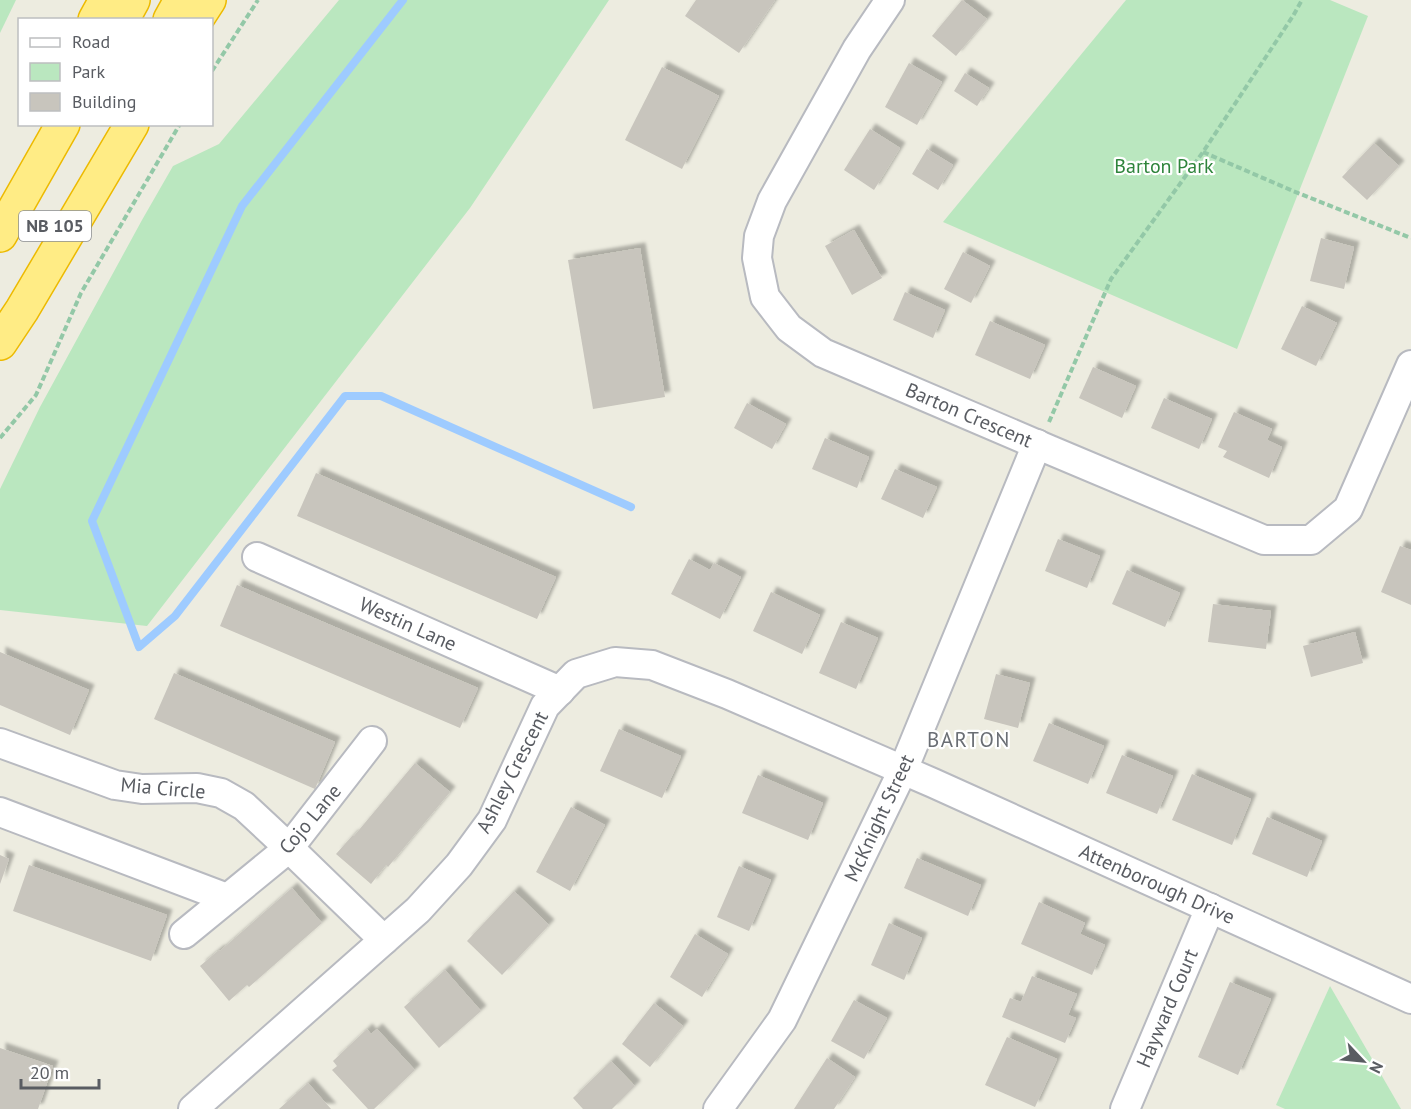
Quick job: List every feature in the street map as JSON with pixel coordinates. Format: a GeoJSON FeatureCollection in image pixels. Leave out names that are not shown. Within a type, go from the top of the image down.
{"type":"FeatureCollection","features":[{"type":"Feature","properties":{"kind":"highway"},"geometry":{"type":"LineString","coordinates":[[96,18],[106,0]]}},
{"type":"Feature","properties":{"kind":"highway"},"geometry":{"type":"LineString","coordinates":[[123,18],[133,0]]}},
{"type":"Feature","properties":{"kind":"highway"},"geometry":{"type":"LineString","coordinates":[[171,18],[181,0]]}},
{"type":"Feature","properties":{"kind":"highway"},"geometry":{"type":"LineString","coordinates":[[197,18],[208,0]]}},
{"type":"Feature","properties":{"kind":"highway"},"geometry":{"type":"LineString","coordinates":[[0,201],[37,126]]}},
{"type":"Feature","properties":{"kind":"highway","name":"NB 105"},"geometry":{"type":"LineString","coordinates":[[0,235],[62,126]]}},
{"type":"Feature","properties":{"kind":"highway","name":"NB 105"},"geometry":{"type":"LineString","coordinates":[[0,327],[109,126]]}},
{"type":"Feature","properties":{"kind":"highway"},"geometry":{"type":"LineString","coordinates":[[0,343],[22,310],[131,126]]}},
{"type":"Feature","properties":{"kind":"street","name":"Barton Crescent"},"geometry":{"type":"LineString","coordinates":[[890,0],[857,49],[772,201],[759,236],[757,258],[765,297],[789,328],[823,353],[1042,435],[1264,540],[1311,540],[1348,509],[1411,365]]}},
{"type":"Feature","properties":{"kind":"street","name":"McKnight Street"},"geometry":{"type":"LineString","coordinates":[[718,1109],[782,1020],[903,770],[1042,435]]}},
{"type":"Feature","properties":{"kind":"street","name":"Westin Lane"},"geometry":{"type":"LineString","coordinates":[[257,557],[560,691]]}},
{"type":"Feature","properties":{"kind":"street","name":"Ashley Crescent"},"geometry":{"type":"LineString","coordinates":[[193,1109],[418,910],[459,865],[492,820],[545,706],[576,674],[615,662],[652,665],[727,694],[903,770]]}},
{"type":"Feature","properties":{"kind":"street","name":"Cojo Lane"},"geometry":{"type":"LineString","coordinates":[[184,933],[289,848],[372,741]]}},
{"type":"Feature","properties":{"kind":"street","name":"Mia Circle"},"geometry":{"type":"LineString","coordinates":[[0,743],[115,785],[142,789],[197,788],[221,793],[244,806],[384,940]]}},
{"type":"Feature","properties":{"kind":"street","name":"Attenborough Drive"},"geometry":{"type":"LineString","coordinates":[[903,770],[1411,999]]}},
{"type":"Feature","properties":{"kind":"street"},"geometry":{"type":"LineString","coordinates":[[0,812],[227,898]]}},
{"type":"Feature","properties":{"kind":"street","name":"Hayward Court"},"geometry":{"type":"LineString","coordinates":[[1125,1109],[1210,908]]}},
{"type":"Feature","properties":{"kind":"path"},"geometry":{"type":"LineString","coordinates":[[213,69],[258,0]]}},
{"type":"Feature","properties":{"kind":"path"},"geometry":{"type":"LineString","coordinates":[[1042,435],[1111,279],[1203,152],[1302,0]]}},
{"type":"Feature","properties":{"kind":"path"},"geometry":{"type":"LineString","coordinates":[[0,438],[36,395],[81,293],[179,126]]}},
{"type":"Feature","properties":{"kind":"path"},"geometry":{"type":"LineString","coordinates":[[1203,152],[1411,238]]}},
{"type":"Feature","properties":{"kind":"green space"},"geometry":{"type":"Polygon","coordinates":[[[0,0],[16,0],[0,33],[0,0]]]}},
{"type":"Feature","properties":{"kind":"green space"},"geometry":{"type":"Polygon","coordinates":[[[339,0],[609,0],[470,208],[147,626],[0,610],[0,489],[40,407],[142,220],[173,166],[219,144],[339,0]]]}},
{"type":"Feature","properties":{"kind":"green space","name":"Barton Park"},"geometry":{"type":"Polygon","coordinates":[[[1126,0],[1330,0],[1368,16],[1237,349],[943,222],[1126,0]]]}},
{"type":"Feature","properties":{"kind":"green space"},"geometry":{"type":"Polygon","coordinates":[[[1330,986],[1401,1109],[1285,1109],[1276,1105],[1330,986]]]}},
{"type":"Feature","properties":{"kind":"building"},"geometry":{"type":"Polygon","coordinates":[[[696,0],[775,0],[739,53],[685,16],[696,0]]]}},
{"type":"Feature","properties":{"kind":"building"},"geometry":{"type":"Polygon","coordinates":[[[962,0],[987,19],[956,56],[932,36],[962,0]]]}},
{"type":"Feature","properties":{"kind":"building"},"geometry":{"type":"Polygon","coordinates":[[[909,63],[942,82],[917,125],[885,107],[909,63]]]}},
{"type":"Feature","properties":{"kind":"building"},"geometry":{"type":"Polygon","coordinates":[[[662,67],[719,96],[682,169],[625,140],[662,67]]]}},
{"type":"Feature","properties":{"kind":"building"},"geometry":{"type":"Polygon","coordinates":[[[965,73],[989,88],[977,106],[954,91],[965,73]]]}},
{"type":"Feature","properties":{"kind":"building"},"geometry":{"type":"Polygon","coordinates":[[[870,129],[900,148],[874,190],[844,170],[870,129]]]}},
{"type":"Feature","properties":{"kind":"building"},"geometry":{"type":"Polygon","coordinates":[[[1374,143],[1399,166],[1367,200],[1342,177],[1374,143]]]}},
{"type":"Feature","properties":{"kind":"building"},"geometry":{"type":"Polygon","coordinates":[[[927,149],[953,165],[938,190],[912,174],[927,149]]]}},
{"type":"Feature","properties":{"kind":"building"},"geometry":{"type":"Polygon","coordinates":[[[854,230],[882,278],[852,295],[825,246],[854,230]]]}},
{"type":"Feature","properties":{"kind":"building"},"geometry":{"type":"Polygon","coordinates":[[[1321,238],[1354,247],[1344,289],[1310,281],[1321,238]]]}},
{"type":"Feature","properties":{"kind":"building"},"geometry":{"type":"Polygon","coordinates":[[[640,248],[665,397],[593,409],[568,260],[640,248]]]}},
{"type":"Feature","properties":{"kind":"building"},"geometry":{"type":"Polygon","coordinates":[[[963,252],[990,266],[971,303],[944,289],[963,252]]]}},
{"type":"Feature","properties":{"kind":"building"},"geometry":{"type":"Polygon","coordinates":[[[905,292],[945,310],[933,338],[893,320],[905,292]]]}},
{"type":"Feature","properties":{"kind":"building"},"geometry":{"type":"Polygon","coordinates":[[[1302,306],[1337,323],[1316,366],[1281,349],[1302,306]]]}},
{"type":"Feature","properties":{"kind":"building"},"geometry":{"type":"Polygon","coordinates":[[[990,321],[1045,345],[1030,379],[975,355],[990,321]]]}},
{"type":"Feature","properties":{"kind":"building"},"geometry":{"type":"Polygon","coordinates":[[[1093,367],[1136,386],[1122,418],[1079,398],[1093,367]]]}},
{"type":"Feature","properties":{"kind":"building"},"geometry":{"type":"Polygon","coordinates":[[[1164,398],[1212,419],[1199,449],[1151,428],[1164,398]]]}},
{"type":"Feature","properties":{"kind":"building"},"geometry":{"type":"Polygon","coordinates":[[[747,403],[786,424],[772,449],[734,428],[747,403]]]}},
{"type":"Feature","properties":{"kind":"building"},"geometry":{"type":"Polygon","coordinates":[[[1234,412],[1272,429],[1267,440],[1282,447],[1269,478],[1223,457],[1227,451],[1218,447],[1234,412]]]}},
{"type":"Feature","properties":{"kind":"building"},"geometry":{"type":"Polygon","coordinates":[[[825,438],[869,457],[857,488],[812,469],[825,438]]]}},
{"type":"Feature","properties":{"kind":"building"},"geometry":{"type":"Polygon","coordinates":[[[895,469],[937,487],[923,518],[881,499],[895,469]]]}},
{"type":"Feature","properties":{"kind":"building"},"geometry":{"type":"Polygon","coordinates":[[[316,473],[556,577],[537,619],[297,516],[316,473]]]}},
{"type":"Feature","properties":{"kind":"building"},"geometry":{"type":"Polygon","coordinates":[[[1058,539],[1100,556],[1087,588],[1045,571],[1058,539]]]}},
{"type":"Feature","properties":{"kind":"building"},"geometry":{"type":"Polygon","coordinates":[[[1400,546],[1411,550],[1411,605],[1381,592],[1400,546]]]}},
{"type":"Feature","properties":{"kind":"building"},"geometry":{"type":"Polygon","coordinates":[[[689,559],[710,570],[714,563],[741,577],[720,619],[671,594],[689,559]]]}},
{"type":"Feature","properties":{"kind":"building"},"geometry":{"type":"Polygon","coordinates":[[[1127,570],[1180,593],[1165,627],[1112,604],[1127,570]]]}},
{"type":"Feature","properties":{"kind":"building"},"geometry":{"type":"Polygon","coordinates":[[[237,585],[478,688],[460,728],[220,626],[237,585]]]}},
{"type":"Feature","properties":{"kind":"building"},"geometry":{"type":"Polygon","coordinates":[[[771,592],[820,615],[802,654],[753,631],[771,592]]]}},
{"type":"Feature","properties":{"kind":"building"},"geometry":{"type":"Polygon","coordinates":[[[1213,604],[1271,611],[1266,649],[1208,642],[1213,604]]]}},
{"type":"Feature","properties":{"kind":"building"},"geometry":{"type":"Polygon","coordinates":[[[841,622],[878,638],[856,689],[819,673],[841,622]]]}},
{"type":"Feature","properties":{"kind":"building"},"geometry":{"type":"Polygon","coordinates":[[[1355,632],[1363,663],[1311,677],[1303,646],[1355,632]]]}},
{"type":"Feature","properties":{"kind":"building"},"geometry":{"type":"Polygon","coordinates":[[[0,652],[89,690],[70,735],[0,705],[0,652]]]}},
{"type":"Feature","properties":{"kind":"building"},"geometry":{"type":"Polygon","coordinates":[[[174,673],[335,742],[315,789],[154,719],[174,673]]]}},
{"type":"Feature","properties":{"kind":"building"},"geometry":{"type":"Polygon","coordinates":[[[996,674],[1030,683],[1018,728],[984,719],[996,674]]]}},
{"type":"Feature","properties":{"kind":"building"},"geometry":{"type":"Polygon","coordinates":[[[1049,723],[1104,746],[1088,784],[1033,761],[1049,723]]]}},
{"type":"Feature","properties":{"kind":"building"},"geometry":{"type":"Polygon","coordinates":[[[619,729],[681,756],[662,798],[600,771],[619,729]]]}},
{"type":"Feature","properties":{"kind":"building"},"geometry":{"type":"Polygon","coordinates":[[[1122,755],[1173,776],[1157,814],[1106,793],[1122,755]]]}},
{"type":"Feature","properties":{"kind":"building"},"geometry":{"type":"Polygon","coordinates":[[[415,763],[450,792],[388,867],[386,865],[371,884],[336,854],[415,763]]]}},
{"type":"Feature","properties":{"kind":"building"},"geometry":{"type":"Polygon","coordinates":[[[1192,774],[1251,799],[1232,845],[1172,820],[1192,774]]]}},
{"type":"Feature","properties":{"kind":"building"},"geometry":{"type":"Polygon","coordinates":[[[758,775],[823,803],[808,840],[742,813],[758,775]]]}},
{"type":"Feature","properties":{"kind":"building"},"geometry":{"type":"Polygon","coordinates":[[[571,807],[605,825],[570,891],[536,872],[571,807]]]}},
{"type":"Feature","properties":{"kind":"building"},"geometry":{"type":"Polygon","coordinates":[[[1267,817],[1322,841],[1307,877],[1252,854],[1267,817]]]}},
{"type":"Feature","properties":{"kind":"building"},"geometry":{"type":"Polygon","coordinates":[[[0,855],[9,859],[0,884],[0,855]]]}},
{"type":"Feature","properties":{"kind":"building"},"geometry":{"type":"Polygon","coordinates":[[[917,858],[981,885],[968,916],[904,888],[917,858]]]}},
{"type":"Feature","properties":{"kind":"building"},"geometry":{"type":"Polygon","coordinates":[[[29,865],[167,915],[151,961],[13,911],[29,865]]]}},
{"type":"Feature","properties":{"kind":"building"},"geometry":{"type":"Polygon","coordinates":[[[739,866],[771,880],[749,931],[717,917],[739,866]]]}},
{"type":"Feature","properties":{"kind":"building"},"geometry":{"type":"Polygon","coordinates":[[[292,888],[322,923],[249,987],[247,985],[229,1001],[200,966],[292,888]]]}},
{"type":"Feature","properties":{"kind":"building"},"geometry":{"type":"Polygon","coordinates":[[[514,891],[549,925],[502,975],[467,941],[514,891]]]}},
{"type":"Feature","properties":{"kind":"building"},"geometry":{"type":"Polygon","coordinates":[[[1039,902],[1085,923],[1080,934],[1105,945],[1092,975],[1021,944],[1039,902]]]}},
{"type":"Feature","properties":{"kind":"building"},"geometry":{"type":"Polygon","coordinates":[[[889,923],[922,938],[904,980],[871,965],[889,923]]]}},
{"type":"Feature","properties":{"kind":"building"},"geometry":{"type":"Polygon","coordinates":[[[695,934],[728,954],[702,997],[670,977],[695,934]]]}},
{"type":"Feature","properties":{"kind":"building"},"geometry":{"type":"Polygon","coordinates":[[[445,970],[481,1011],[439,1048],[404,1007],[445,970]]]}},
{"type":"Feature","properties":{"kind":"building"},"geometry":{"type":"Polygon","coordinates":[[[1032,976],[1077,994],[1068,1015],[1076,1018],[1065,1043],[1002,1017],[1010,998],[1021,1002],[1032,976]]]}},
{"type":"Feature","properties":{"kind":"building"},"geometry":{"type":"Polygon","coordinates":[[[1230,982],[1271,999],[1238,1075],[1198,1057],[1230,982]]]}},
{"type":"Feature","properties":{"kind":"building"},"geometry":{"type":"Polygon","coordinates":[[[854,1000],[887,1018],[864,1059],[831,1041],[854,1000]]]}},
{"type":"Feature","properties":{"kind":"building"},"geometry":{"type":"Polygon","coordinates":[[[654,1003],[683,1026],[650,1067],[622,1044],[654,1003]]]}},
{"type":"Feature","properties":{"kind":"building"},"geometry":{"type":"Polygon","coordinates":[[[367,1029],[371,1034],[377,1029],[415,1070],[374,1109],[368,1109],[332,1070],[337,1066],[333,1061],[367,1029]]]}},
{"type":"Feature","properties":{"kind":"building"},"geometry":{"type":"Polygon","coordinates":[[[1007,1037],[1057,1059],[1035,1107],[985,1085],[1007,1037]]]}},
{"type":"Feature","properties":{"kind":"building"},"geometry":{"type":"Polygon","coordinates":[[[0,1048],[53,1066],[38,1109],[0,1109],[0,1048]]]}},
{"type":"Feature","properties":{"kind":"building"},"geometry":{"type":"Polygon","coordinates":[[[827,1058],[855,1077],[834,1109],[794,1109],[827,1058]]]}},
{"type":"Feature","properties":{"kind":"building"},"geometry":{"type":"Polygon","coordinates":[[[611,1061],[635,1086],[612,1109],[583,1109],[573,1098],[611,1061]]]}},
{"type":"Feature","properties":{"kind":"building"},"geometry":{"type":"Polygon","coordinates":[[[308,1083],[331,1109],[279,1109],[308,1083]]]}},
{"type":"Feature","properties":{"kind":"waterway"},"geometry":{"type":"LineString","coordinates":[[403,0],[242,206],[92,521],[139,647],[175,616],[345,396],[381,396],[631,507]]}},
{"type":"Feature","properties":{"kind":"district","name":"BARTON"},"geometry":{"type":"Point","coordinates":[969,740]}}]}
